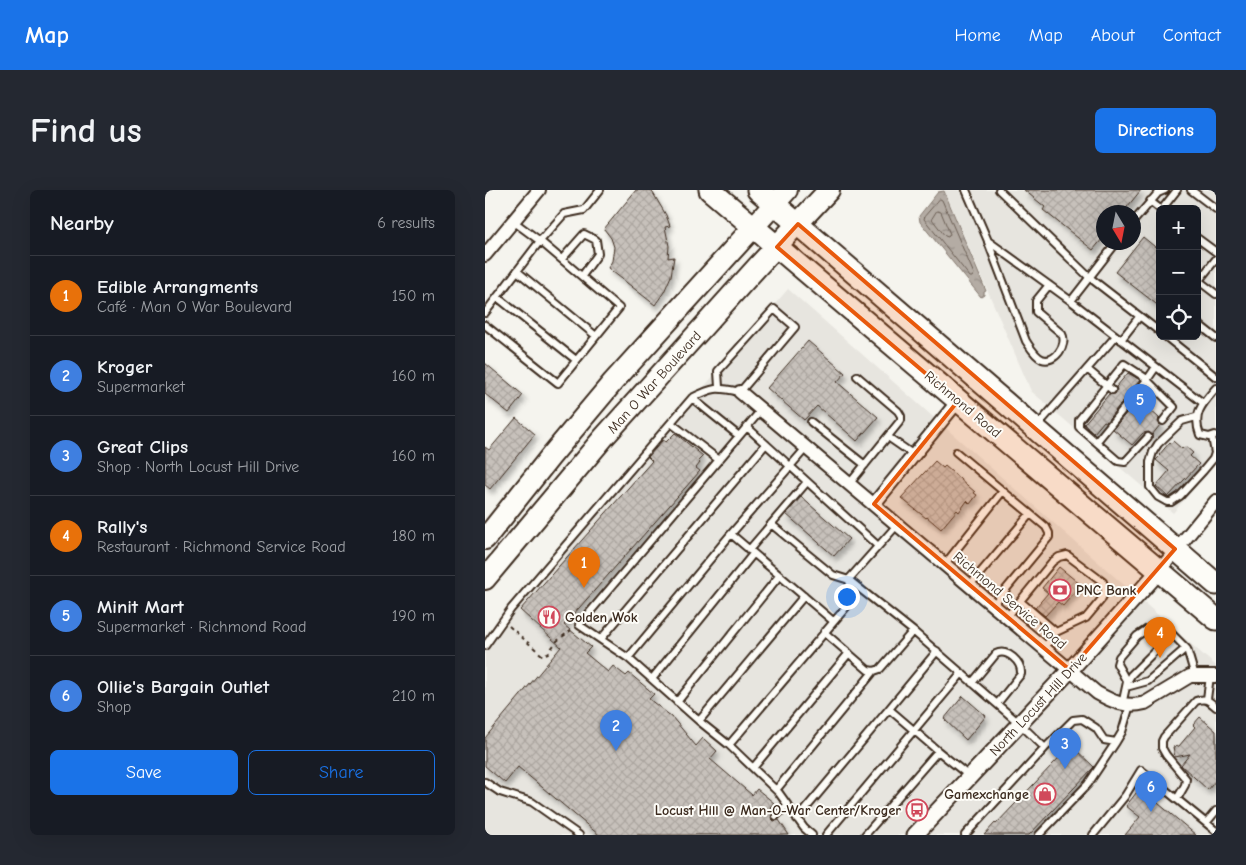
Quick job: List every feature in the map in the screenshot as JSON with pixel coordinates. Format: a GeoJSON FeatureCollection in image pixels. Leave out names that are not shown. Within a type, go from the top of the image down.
{"type":"FeatureCollection","features":[{"type":"Feature","properties":{"kind":"highway","name":"Richmond Road"},"geometry":{"type":"LineString","coordinates":[[709,190],[1216,619]]}},
{"type":"Feature","properties":{"kind":"highway","name":"Richmond Road"},"geometry":{"type":"LineString","coordinates":[[758,190],[781,197],[798,224],[1216,584]]}},
{"type":"Feature","properties":{"kind":"main road","name":"Man O War Boulevard"},"geometry":{"type":"LineString","coordinates":[[485,579],[604,437],[829,190]]}},
{"type":"Feature","properties":{"kind":"main road"},"geometry":{"type":"LineString","coordinates":[[485,539],[613,382],[781,197]]}},
{"type":"Feature","properties":{"kind":"street"},"geometry":{"type":"LineString","coordinates":[[487,249],[539,190]]}},
{"type":"Feature","properties":{"kind":"street","name":"Richmond Service Road"},"geometry":{"type":"LineString","coordinates":[[740,392],[762,408],[1097,693],[1114,702],[1126,705]]}},
{"type":"Feature","properties":{"kind":"street"},"geometry":{"type":"LineString","coordinates":[[874,504],[958,400]]}},
{"type":"Feature","properties":{"kind":"street"},"geometry":{"type":"LineString","coordinates":[[1159,571],[1216,501]]}},
{"type":"Feature","properties":{"kind":"street","name":"North Locust Hill Drive"},"geometry":{"type":"LineString","coordinates":[[915,835],[1070,670],[1159,571]]}},
{"type":"Feature","properties":{"kind":"street"},"geometry":{"type":"LineString","coordinates":[[1126,705],[1145,703],[1180,682],[1195,676],[1213,676]]}},
{"type":"Feature","properties":{"kind":"lane"},"geometry":{"type":"LineString","coordinates":[[485,313],[540,241],[565,214],[584,210],[600,190]]}},
{"type":"Feature","properties":{"kind":"lane"},"geometry":{"type":"LineString","coordinates":[[966,190],[988,241],[1026,341],[1034,352],[1045,360],[1051,359],[1065,344],[1065,338],[1062,334],[1036,312],[1036,301],[1049,285]]}},
{"type":"Feature","properties":{"kind":"lane"},"geometry":{"type":"LineString","coordinates":[[999,190],[1089,277],[1139,317],[1156,328]]}},
{"type":"Feature","properties":{"kind":"lane"},"geometry":{"type":"LineString","coordinates":[[1141,212],[1158,192],[1165,190]]}},
{"type":"Feature","properties":{"kind":"lane"},"geometry":{"type":"LineString","coordinates":[[1164,205],[1177,190]]}},
{"type":"Feature","properties":{"kind":"lane"},"geometry":{"type":"LineString","coordinates":[[1191,190],[1216,210]]}},
{"type":"Feature","properties":{"kind":"lane"},"geometry":{"type":"LineString","coordinates":[[1150,201],[1156,205]]}},
{"type":"Feature","properties":{"kind":"lane"},"geometry":{"type":"LineString","coordinates":[[485,325],[558,383],[619,308],[540,241],[513,221]]}},
{"type":"Feature","properties":{"kind":"lane"},"geometry":{"type":"LineString","coordinates":[[561,259],[584,234],[595,240],[599,254],[582,276]]}},
{"type":"Feature","properties":{"kind":"lane"},"geometry":{"type":"LineString","coordinates":[[988,241],[1071,301],[1203,403]]}},
{"type":"Feature","properties":{"kind":"lane"},"geometry":{"type":"LineString","coordinates":[[1201,241],[1216,252]]}},
{"type":"Feature","properties":{"kind":"lane"},"geometry":{"type":"LineString","coordinates":[[1071,301],[1111,250]]}},
{"type":"Feature","properties":{"kind":"lane"},"geometry":{"type":"LineString","coordinates":[[1201,278],[1216,259]]}},
{"type":"Feature","properties":{"kind":"lane"},"geometry":{"type":"LineString","coordinates":[[517,271],[596,336]]}},
{"type":"Feature","properties":{"kind":"lane"},"geometry":{"type":"LineString","coordinates":[[1201,284],[1216,294]]}},
{"type":"Feature","properties":{"kind":"lane"},"geometry":{"type":"LineString","coordinates":[[497,297],[576,360]]}},
{"type":"Feature","properties":{"kind":"lane"},"geometry":{"type":"LineString","coordinates":[[485,646],[511,609],[692,398],[707,390],[719,387],[740,392],[795,327],[773,309],[718,372],[719,387]]}},
{"type":"Feature","properties":{"kind":"lane"},"geometry":{"type":"LineString","coordinates":[[1035,428],[1087,369],[1139,317]]}},
{"type":"Feature","properties":{"kind":"lane"},"geometry":{"type":"LineString","coordinates":[[1201,326],[1216,338]]}},
{"type":"Feature","properties":{"kind":"lane"},"geometry":{"type":"LineString","coordinates":[[1170,340],[1216,378]]}},
{"type":"Feature","properties":{"kind":"lane"},"geometry":{"type":"LineString","coordinates":[[1148,437],[1125,462],[1118,461],[1079,427],[1079,420],[1089,412],[1105,385],[1124,364],[1147,380],[1174,407],[1163,421]]}},
{"type":"Feature","properties":{"kind":"lane"},"geometry":{"type":"LineString","coordinates":[[1097,441],[1105,425],[1134,391],[1147,380],[1156,367]]}},
{"type":"Feature","properties":{"kind":"lane"},"geometry":{"type":"LineString","coordinates":[[1087,369],[1112,390]]}},
{"type":"Feature","properties":{"kind":"lane"},"geometry":{"type":"LineString","coordinates":[[1114,375],[1121,380]]}},
{"type":"Feature","properties":{"kind":"lane"},"geometry":{"type":"LineString","coordinates":[[850,483],[898,425],[901,416],[898,411],[857,376]]}},
{"type":"Feature","properties":{"kind":"lane"},"geometry":{"type":"LineString","coordinates":[[1197,417],[1182,421],[1158,444],[1153,452],[1149,472],[1150,486],[1158,498],[1167,502],[1171,502],[1180,496],[1213,459],[1215,453],[1214,435],[1200,435],[1197,427],[1197,417],[1203,403],[1216,388]]}},
{"type":"Feature","properties":{"kind":"lane"},"geometry":{"type":"LineString","coordinates":[[692,398],[739,436]]}},
{"type":"Feature","properties":{"kind":"lane"},"geometry":{"type":"LineString","coordinates":[[1096,398],[1102,403]]}},
{"type":"Feature","properties":{"kind":"lane"},"geometry":{"type":"LineString","coordinates":[[762,408],[579,624],[628,658],[729,745],[776,790],[797,819],[812,835]]}},
{"type":"Feature","properties":{"kind":"lane"},"geometry":{"type":"LineString","coordinates":[[811,422],[865,465]]}},
{"type":"Feature","properties":{"kind":"lane"},"geometry":{"type":"LineString","coordinates":[[671,423],[719,460]]}},
{"type":"Feature","properties":{"kind":"lane"},"geometry":{"type":"LineString","coordinates":[[747,427],[877,546]]}},
{"type":"Feature","properties":{"kind":"lane"},"geometry":{"type":"LineString","coordinates":[[888,437],[914,455]]}},
{"type":"Feature","properties":{"kind":"lane"},"geometry":{"type":"LineString","coordinates":[[601,638],[766,444]]}},
{"type":"Feature","properties":{"kind":"lane"},"geometry":{"type":"LineString","coordinates":[[628,658],[731,534],[807,447]]}},
{"type":"Feature","properties":{"kind":"lane"},"geometry":{"type":"LineString","coordinates":[[956,452],[1046,527],[1049,533],[1049,537],[993,605]]}},
{"type":"Feature","properties":{"kind":"lane"},"geometry":{"type":"LineString","coordinates":[[652,679],[771,524],[807,482]]}},
{"type":"Feature","properties":{"kind":"lane"},"geometry":{"type":"LineString","coordinates":[[945,564],[1003,491]]}},
{"type":"Feature","properties":{"kind":"lane"},"geometry":{"type":"LineString","coordinates":[[970,585],[1030,514]]}},
{"type":"Feature","properties":{"kind":"lane"},"geometry":{"type":"LineString","coordinates":[[771,524],[833,575],[849,580],[913,631],[973,682],[1045,748]]}},
{"type":"Feature","properties":{"kind":"lane"},"geometry":{"type":"LineString","coordinates":[[849,580],[898,524]]}},
{"type":"Feature","properties":{"kind":"lane"},"geometry":{"type":"LineString","coordinates":[[731,534],[833,621]]}},
{"type":"Feature","properties":{"kind":"lane"},"geometry":{"type":"LineString","coordinates":[[1007,617],[1051,562],[1067,554],[1103,582],[1105,592],[1086,618],[1056,632],[1044,648]]}},
{"type":"Feature","properties":{"kind":"lane"},"geometry":{"type":"LineString","coordinates":[[677,702],[779,576]]}},
{"type":"Feature","properties":{"kind":"lane"},"geometry":{"type":"LineString","coordinates":[[729,745],[848,605],[852,596],[849,580]]}},
{"type":"Feature","properties":{"kind":"lane"},"geometry":{"type":"LineString","coordinates":[[699,721],[804,596]]}},
{"type":"Feature","properties":{"kind":"lane"},"geometry":{"type":"LineString","coordinates":[[1020,601],[1056,632]]}},
{"type":"Feature","properties":{"kind":"lane"},"geometry":{"type":"LineString","coordinates":[[1039,835],[1088,784],[1122,732],[1126,705],[1126,685],[1117,664],[1119,657],[1137,636],[1152,626],[1159,625],[1172,634],[1186,648],[1190,655],[1195,676]]}},
{"type":"Feature","properties":{"kind":"lane"},"geometry":{"type":"LineString","coordinates":[[824,632],[868,670],[874,671],[880,669],[913,631]]}},
{"type":"Feature","properties":{"kind":"lane"},"geometry":{"type":"LineString","coordinates":[[1126,685],[1131,675],[1172,634]]}},
{"type":"Feature","properties":{"kind":"lane"},"geometry":{"type":"LineString","coordinates":[[1126,685],[1148,682],[1186,648]]}},
{"type":"Feature","properties":{"kind":"lane"},"geometry":{"type":"LineString","coordinates":[[797,819],[937,651]]}},
{"type":"Feature","properties":{"kind":"lane"},"geometry":{"type":"LineString","coordinates":[[973,682],[996,654],[1000,652],[1005,652],[1019,664],[1021,674],[997,704]]}},
{"type":"Feature","properties":{"kind":"lane"},"geometry":{"type":"LineString","coordinates":[[753,768],[849,653]]}},
{"type":"Feature","properties":{"kind":"lane"},"geometry":{"type":"LineString","coordinates":[[776,790],[874,671]]}},
{"type":"Feature","properties":{"kind":"lane"},"geometry":{"type":"LineString","coordinates":[[826,835],[962,673]]}},
{"type":"Feature","properties":{"kind":"lane"},"geometry":{"type":"LineString","coordinates":[[1207,699],[1213,676]]}},
{"type":"Feature","properties":{"kind":"lane"},"geometry":{"type":"LineString","coordinates":[[1177,799],[1185,785],[1186,779],[1165,755],[1162,748],[1164,737],[1196,701],[1202,698],[1207,699],[1216,707]]}},
{"type":"Feature","properties":{"kind":"lane"},"geometry":{"type":"LineString","coordinates":[[889,709],[970,777]]}},
{"type":"Feature","properties":{"kind":"lane"},"geometry":{"type":"LineString","coordinates":[[965,835],[1073,720],[1083,719],[1096,728],[1104,740],[1115,742]]}},
{"type":"Feature","properties":{"kind":"lane"},"geometry":{"type":"LineString","coordinates":[[865,835],[938,751]]}},
{"type":"Feature","properties":{"kind":"lane"},"geometry":{"type":"LineString","coordinates":[[1093,835],[1125,796],[1141,770],[1216,831]]}},
{"type":"Feature","properties":{"kind":"lane"},"geometry":{"type":"LineString","coordinates":[[485,782],[500,792],[532,802],[579,835]]}},
{"type":"Feature","properties":{"kind":"lane"},"geometry":{"type":"LineString","coordinates":[[776,816],[787,805]]}},
{"type":"Feature","properties":{"kind":"lane"},"geometry":{"type":"LineString","coordinates":[[1206,823],[1216,811]]}},
{"type":"Feature","properties":{"kind":"path"},"geometry":{"type":"LineString","coordinates":[[503,620],[535,650],[542,654],[548,653],[557,641],[579,624]]}},
{"type":"Feature","properties":{"kind":"highlighted area"},"geometry":{"type":"Polygon","coordinates":[[[798,224],[1175,549],[1070,670],[874,504],[958,401],[777,247],[798,224]]]}},
{"type":"Feature","properties":{"kind":"shaded area"},"geometry":{"type":"Polygon","coordinates":[[[944,190],[1216,190],[1216,463],[1173,513],[1031,391],[944,190]]]}},
{"type":"Feature","properties":{"kind":"shaded area"},"geometry":{"type":"Polygon","coordinates":[[[788,289],[1216,666],[1216,835],[485,835],[485,642],[788,289]]]}},
{"type":"Feature","properties":{"kind":"water"},"geometry":{"type":"Polygon","coordinates":[[[944,191],[986,291],[981,297],[920,222],[919,216],[938,192],[944,191]]]}},
{"type":"Feature","properties":{"kind":"building"},"geometry":{"type":"Polygon","coordinates":[[[636,190],[650,190],[653,193],[670,226],[665,227],[669,246],[668,258],[674,257],[671,276],[664,292],[655,305],[608,268],[612,261],[614,247],[611,238],[604,229],[636,190]]]}},
{"type":"Feature","properties":{"kind":"building"},"geometry":{"type":"Polygon","coordinates":[[[1024,190],[1141,190],[1129,205],[1096,205],[1096,246],[1093,250],[1043,210],[1045,207],[1024,190]]]}},
{"type":"Feature","properties":{"kind":"building"},"geometry":{"type":"Polygon","coordinates":[[[1143,237],[1156,248],[1156,304],[1115,272],[1133,250],[1141,250],[1141,240],[1143,237]]]}},
{"type":"Feature","properties":{"kind":"building"},"geometry":{"type":"Polygon","coordinates":[[[808,341],[845,373],[837,382],[878,417],[857,441],[817,406],[804,420],[767,388],[808,341]]]}},
{"type":"Feature","properties":{"kind":"building"},"geometry":{"type":"Polygon","coordinates":[[[485,363],[523,395],[509,413],[485,394],[485,363]]]}},
{"type":"Feature","properties":{"kind":"building"},"geometry":{"type":"Polygon","coordinates":[[[1128,373],[1140,380],[1106,422],[1104,421],[1094,433],[1084,424],[1109,394],[1115,394],[1116,387],[1128,373]]]}},
{"type":"Feature","properties":{"kind":"building"},"geometry":{"type":"Polygon","coordinates":[[[1138,399],[1159,418],[1158,422],[1160,425],[1152,435],[1149,432],[1143,433],[1132,445],[1113,429],[1138,399]]]}},
{"type":"Feature","properties":{"kind":"building"},"geometry":{"type":"Polygon","coordinates":[[[516,418],[535,434],[490,489],[485,485],[485,447],[489,450],[516,418]]]}},
{"type":"Feature","properties":{"kind":"building"},"geometry":{"type":"Polygon","coordinates":[[[675,433],[703,456],[698,461],[700,463],[696,468],[700,471],[564,625],[591,647],[585,653],[608,672],[613,666],[626,676],[629,673],[654,694],[649,699],[672,717],[696,746],[703,738],[717,751],[710,759],[752,795],[757,789],[774,803],[770,807],[773,812],[771,818],[774,821],[779,820],[789,835],[599,835],[518,767],[505,783],[485,766],[485,738],[561,647],[520,610],[652,461],[648,457],[663,440],[666,442],[675,433]]]}},
{"type":"Feature","properties":{"kind":"building"},"geometry":{"type":"Polygon","coordinates":[[[1173,441],[1182,449],[1185,446],[1193,453],[1190,456],[1199,464],[1168,497],[1156,486],[1169,471],[1156,460],[1170,442],[1173,441]]]}},
{"type":"Feature","properties":{"kind":"building"},"geometry":{"type":"Polygon","coordinates":[[[935,461],[943,468],[945,466],[977,495],[970,504],[967,501],[959,512],[957,510],[941,529],[901,498],[935,461]]]}},
{"type":"Feature","properties":{"kind":"building"},"geometry":{"type":"Polygon","coordinates":[[[801,497],[849,539],[834,556],[786,514],[801,497]]]}},
{"type":"Feature","properties":{"kind":"building","name":"PNC Bank"},"geometry":{"type":"Polygon","coordinates":[[[1059,567],[1081,585],[1063,606],[1058,602],[1045,616],[1035,608],[1048,593],[1042,588],[1059,567]]]}},
{"type":"Feature","properties":{"kind":"building"},"geometry":{"type":"Polygon","coordinates":[[[963,696],[986,716],[966,740],[944,719],[963,696]]]}},
{"type":"Feature","properties":{"kind":"building"},"geometry":{"type":"Polygon","coordinates":[[[1200,717],[1216,731],[1216,780],[1208,790],[1181,765],[1190,754],[1175,757],[1173,747],[1179,746],[1195,727],[1193,725],[1200,717]]]}},
{"type":"Feature","properties":{"kind":"building"},"geometry":{"type":"Polygon","coordinates":[[[1071,745],[1094,767],[1029,835],[984,835],[996,824],[1071,745]]]}},
{"type":"Feature","properties":{"kind":"building"},"geometry":{"type":"Polygon","coordinates":[[[1140,788],[1196,835],[1125,835],[1140,817],[1126,806],[1140,788]]]}},
{"type":"Feature","properties":{"kind":"place","name":"Minit Mart"},"geometry":{"type":"Point","coordinates":[1140,425]}},
{"type":"Feature","properties":{"kind":"place","name":"Edible Arrangments"},"geometry":{"type":"Point","coordinates":[584,588]}},
{"type":"Feature","properties":{"kind":"place","name":"PNC Bank"},"geometry":{"type":"Point","coordinates":[1060,590]}},
{"type":"Feature","properties":{"kind":"place","name":"Golden Wok"},"geometry":{"type":"Point","coordinates":[549,617]}},
{"type":"Feature","properties":{"kind":"place","name":"Rally's"},"geometry":{"type":"Point","coordinates":[1160,658]}},
{"type":"Feature","properties":{"kind":"place","name":"Kroger"},"geometry":{"type":"Point","coordinates":[616,751]}},
{"type":"Feature","properties":{"kind":"place","name":"Great Clips"},"geometry":{"type":"Point","coordinates":[1065,769]}},
{"type":"Feature","properties":{"kind":"place","name":"Gamexchange"},"geometry":{"type":"Point","coordinates":[1045,794]}},
{"type":"Feature","properties":{"kind":"place","name":"Locust Hill @ Man-O-War Center/Kroger"},"geometry":{"type":"Point","coordinates":[917,810]}},
{"type":"Feature","properties":{"kind":"place","name":"Ollie's Bargain Outlet"},"geometry":{"type":"Point","coordinates":[1151,812]}}]}
